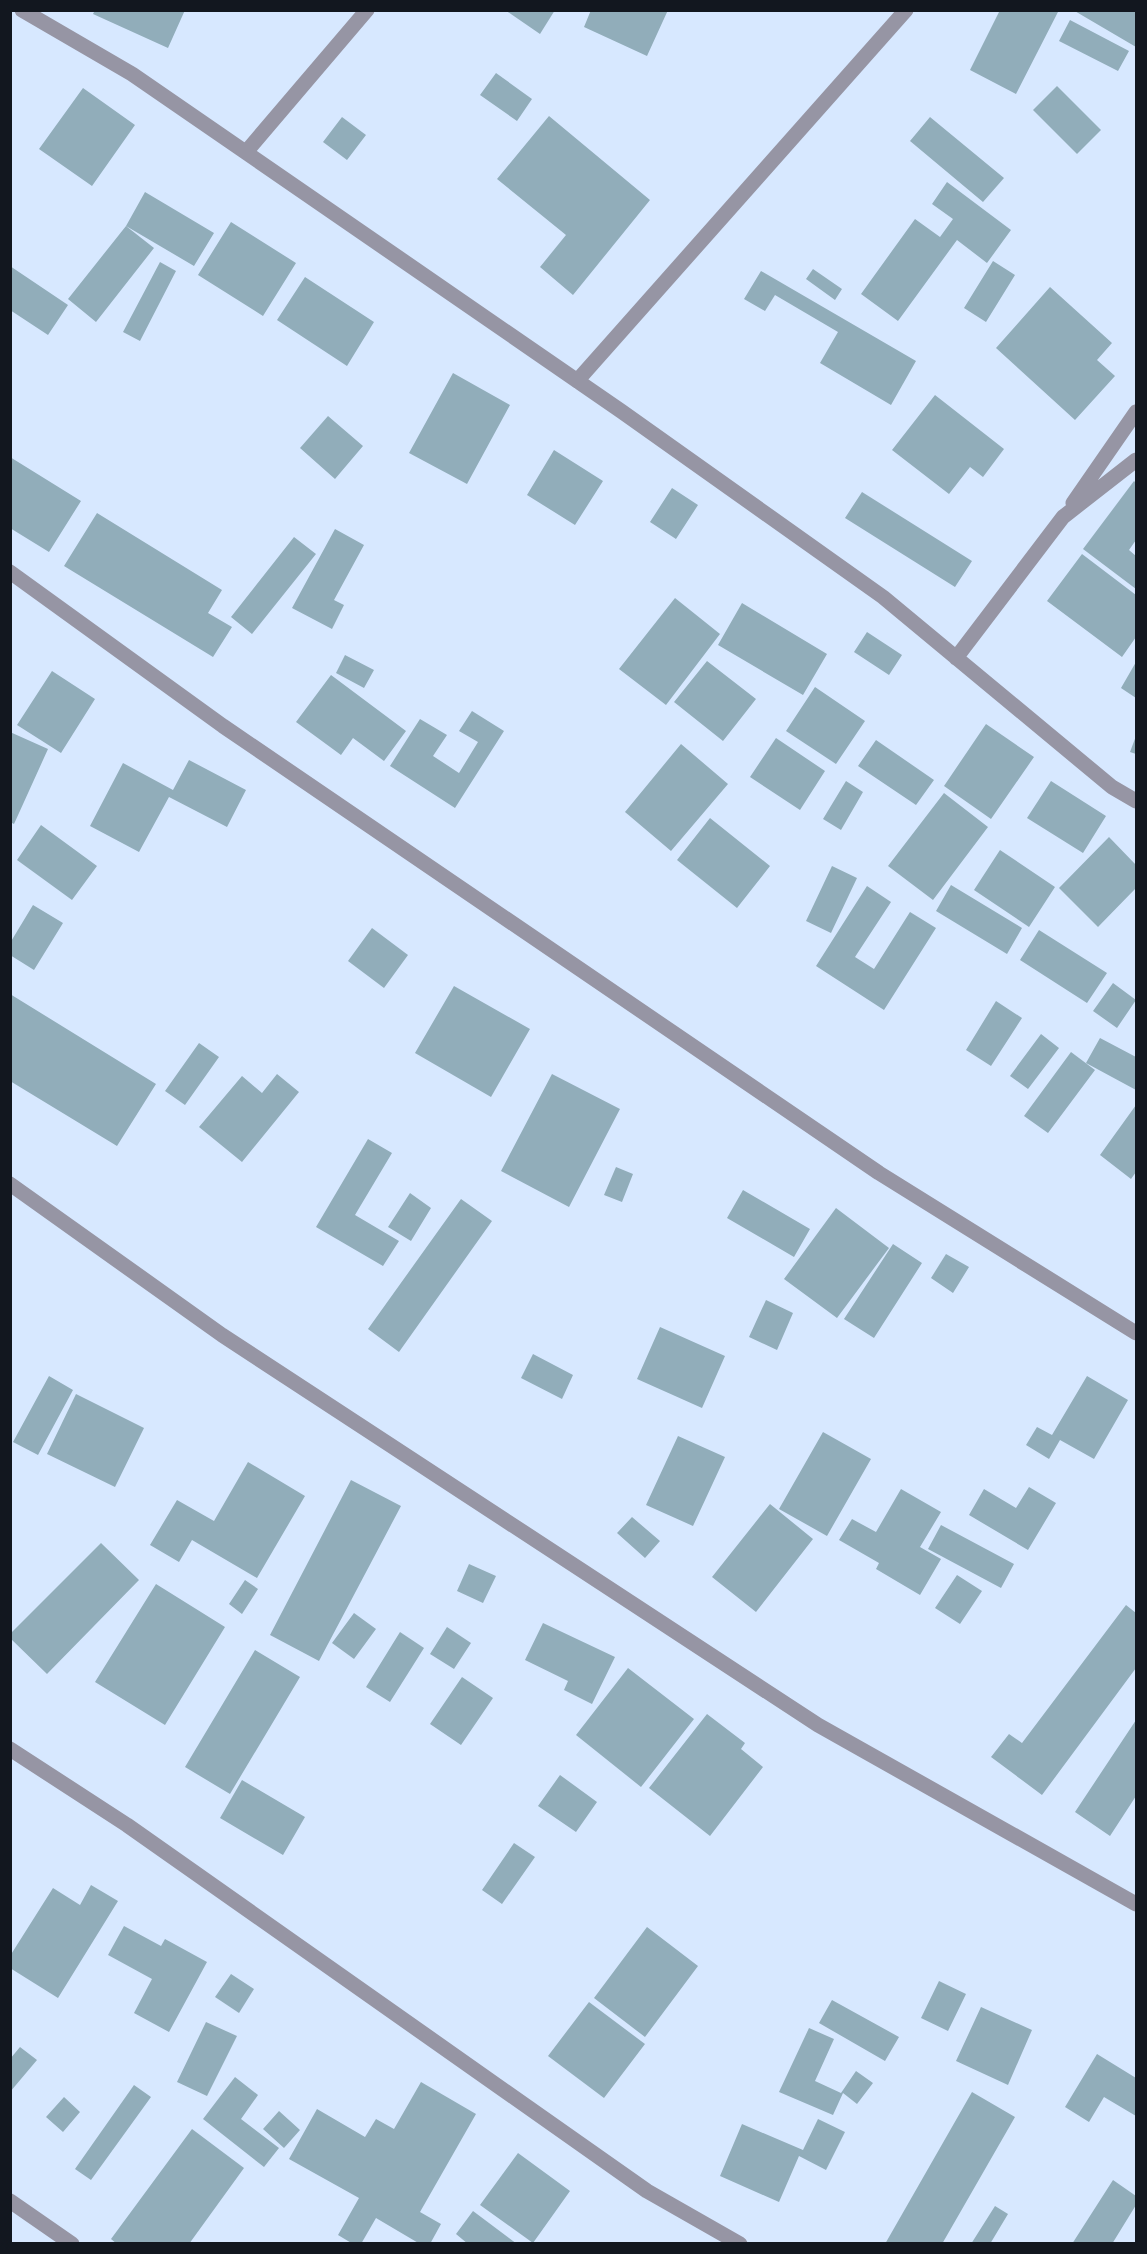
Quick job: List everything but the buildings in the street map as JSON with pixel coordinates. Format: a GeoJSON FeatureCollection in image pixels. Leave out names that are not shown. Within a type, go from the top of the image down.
{"type":"FeatureCollection","features":[{"type":"Feature","properties":{"kind":"street"},"geometry":{"type":"LineString","coordinates":[[22,10],[132,74],[577,381],[883,597],[1112,787],[1137,801]]}},
{"type":"Feature","properties":{"kind":"street"},"geometry":{"type":"LineString","coordinates":[[246,152],[367,10]]}},
{"type":"Feature","properties":{"kind":"street"},"geometry":{"type":"LineString","coordinates":[[577,381],[906,10]]}},
{"type":"Feature","properties":{"kind":"street"},"geometry":{"type":"LineString","coordinates":[[956,658],[1063,516],[1137,412]]}},
{"type":"Feature","properties":{"kind":"street"},"geometry":{"type":"LineString","coordinates":[[1063,516],[1137,460]]}},
{"type":"Feature","properties":{"kind":"street"},"geometry":{"type":"LineString","coordinates":[[10,572],[233,732],[879,1173],[1137,1333]]}},
{"type":"Feature","properties":{"kind":"street"},"geometry":{"type":"LineString","coordinates":[[10,1184],[222,1335],[818,1725],[1137,1904]]}},
{"type":"Feature","properties":{"kind":"street"},"geometry":{"type":"LineString","coordinates":[[10,1749],[128,1825],[647,2191],[740,2244]]}},
{"type":"Feature","properties":{"kind":"street"},"geometry":{"type":"LineString","coordinates":[[10,2201],[72,2244]]}}]}
